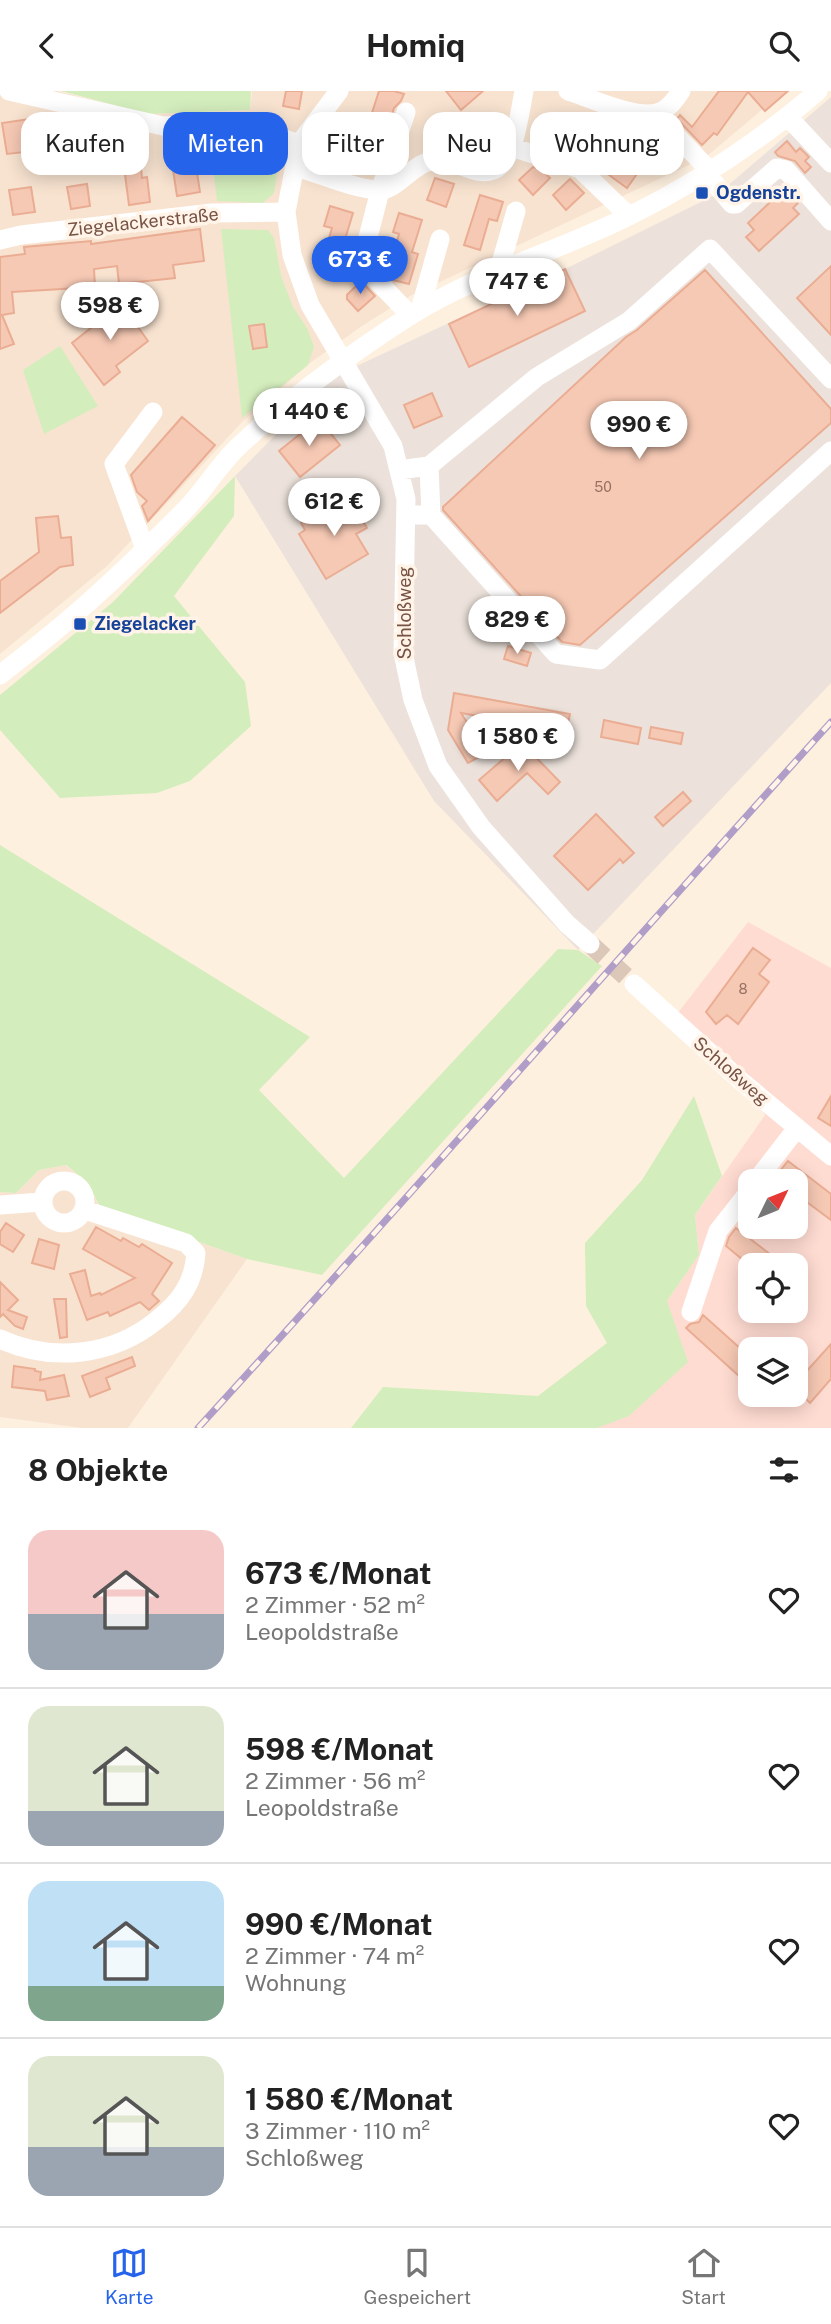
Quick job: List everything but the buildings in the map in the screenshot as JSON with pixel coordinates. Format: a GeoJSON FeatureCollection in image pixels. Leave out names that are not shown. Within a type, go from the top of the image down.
{"type":"FeatureCollection","features":[{"type":"Feature","properties":{"kind":"street"},"geometry":{"type":"LineString","coordinates":[[9,91],[39,94],[163,126],[256,129],[299,144]]}},
{"type":"Feature","properties":{"kind":"street"},"geometry":{"type":"LineString","coordinates":[[286,212],[299,144],[339,91]]}},
{"type":"Feature","properties":{"kind":"street"},"geometry":{"type":"LineString","coordinates":[[516,125],[524,91]]}},
{"type":"Feature","properties":{"kind":"street"},"geometry":{"type":"LineString","coordinates":[[568,91],[638,114],[658,113],[671,105],[681,91]]}},
{"type":"Feature","properties":{"kind":"street"},"geometry":{"type":"LineString","coordinates":[[0,675],[73,616],[145,549],[185,510],[238,447],[287,403],[342,361],[415,313],[499,270],[629,216],[708,172],[744,151],[820,91],[831,101]]}},
{"type":"Feature","properties":{"kind":"street"},"geometry":{"type":"LineString","coordinates":[[788,117],[831,163]]}},
{"type":"Feature","properties":{"kind":"street"},"geometry":{"type":"LineString","coordinates":[[684,145],[732,204],[736,204],[777,168],[786,170],[831,221]]}},
{"type":"Feature","properties":{"kind":"street"},"geometry":{"type":"LineString","coordinates":[[516,149],[580,169],[629,216]]}},
{"type":"Feature","properties":{"kind":"street"},"geometry":{"type":"LineString","coordinates":[[296,166],[380,191],[423,165]]}},
{"type":"Feature","properties":{"kind":"street"},"geometry":{"type":"LineString","coordinates":[[385,175],[361,264],[415,313]]}},
{"type":"Feature","properties":{"kind":"street"},"geometry":{"type":"LineString","coordinates":[[499,270],[516,211]]}},
{"type":"Feature","properties":{"kind":"street","name":"Ziegelackerstraße"},"geometry":{"type":"LineString","coordinates":[[0,240],[21,235],[212,213],[286,212]]}},
{"type":"Feature","properties":{"kind":"street","name":"Schloßweg"},"geometry":{"type":"LineString","coordinates":[[286,212],[292,255],[310,305],[393,446],[407,499],[402,653],[412,700],[438,766],[481,827],[567,924],[590,944]]}},
{"type":"Feature","properties":{"kind":"street"},"geometry":{"type":"LineString","coordinates":[[415,313],[440,239]]}},
{"type":"Feature","properties":{"kind":"street"},"geometry":{"type":"LineString","coordinates":[[399,470],[429,466],[537,377],[629,321],[710,249],[831,379]]}},
{"type":"Feature","properties":{"kind":"street"},"geometry":{"type":"LineString","coordinates":[[145,549],[114,464],[153,412]]}},
{"type":"Feature","properties":{"kind":"street"},"geometry":{"type":"LineString","coordinates":[[429,466],[431,515],[556,654],[600,660],[831,451]]}},
{"type":"Feature","properties":{"kind":"street"},"geometry":{"type":"LineString","coordinates":[[406,515],[431,515]]}},
{"type":"Feature","properties":{"kind":"street","name":"Schloßweg"},"geometry":{"type":"LineString","coordinates":[[634,984],[741,1081],[831,1156]]}},
{"type":"Feature","properties":{"kind":"street"},"geometry":{"type":"LineString","coordinates":[[765,1169],[797,1128]]}},
{"type":"Feature","properties":{"kind":"street"},"geometry":{"type":"LineString","coordinates":[[63,1180],[74,1182],[83,1191],[86,1201],[85,1210],[73,1222],[61,1223],[51,1219],[42,1202],[44,1193],[51,1184],[63,1180]]}},
{"type":"Feature","properties":{"kind":"street"},"geometry":{"type":"LineString","coordinates":[[0,1205],[42,1202]]}},
{"type":"Feature","properties":{"kind":"street"},"geometry":{"type":"LineString","coordinates":[[691,1312],[718,1231],[738,1206]]}},
{"type":"Feature","properties":{"kind":"street"},"geometry":{"type":"LineString","coordinates":[[0,1339],[29,1349],[60,1354],[87,1353],[141,1334],[166,1314],[187,1290],[195,1271],[197,1253],[186,1243],[85,1210]]}},
{"type":"Feature","properties":{"kind":"shaded area"},"geometry":{"type":"Polygon","coordinates":[[[0,91],[57,91],[140,112],[21,112],[21,175],[149,175],[149,114],[163,113],[163,175],[288,175],[288,112],[199,112],[250,110],[252,91],[784,91],[706,157],[684,167],[684,112],[530,112],[530,175],[668,175],[410,296],[310,363],[242,422],[107,566],[0,654],[0,91]]]}},
{"type":"Feature","properties":{"kind":"shaded area"},"geometry":{"type":"Polygon","coordinates":[[[831,97],[831,683],[578,950],[434,801],[235,476],[333,377],[565,269],[719,193],[831,97]]]}},
{"type":"Feature","properties":{"kind":"shaded area"},"geometry":{"type":"Polygon","coordinates":[[[748,922],[831,968],[831,1428],[509,1428],[667,1301],[699,1255],[695,1215],[765,1115],[744,1075],[677,1014],[748,922]]]}},
{"type":"Feature","properties":{"kind":"shaded area"},"geometry":{"type":"Polygon","coordinates":[[[65,1165],[88,1183],[100,1208],[247,1259],[128,1428],[82,1428],[0,1417],[0,1192],[16,1193],[39,1170],[65,1165]]]}},
{"type":"Feature","properties":{"kind":"green space"},"geometry":{"type":"Polygon","coordinates":[[[61,91],[251,91],[250,110],[149,114],[61,91]]]}},
{"type":"Feature","properties":{"kind":"green space"},"geometry":{"type":"Polygon","coordinates":[[[214,175],[277,175],[274,193],[263,203],[217,201],[214,175]]]}},
{"type":"Feature","properties":{"kind":"green space"},"geometry":{"type":"Polygon","coordinates":[[[221,229],[268,230],[274,238],[281,276],[293,307],[307,328],[314,347],[308,365],[242,418],[221,229]]]}},
{"type":"Feature","properties":{"kind":"green space"},"geometry":{"type":"Polygon","coordinates":[[[60,346],[98,406],[44,434],[23,370],[60,346]]]}},
{"type":"Feature","properties":{"kind":"green space"},"geometry":{"type":"Polygon","coordinates":[[[235,476],[234,516],[174,596],[245,682],[251,726],[190,781],[157,793],[60,798],[0,730],[0,695],[113,602],[235,476]]]}},
{"type":"Feature","properties":{"kind":"green space"},"geometry":{"type":"Polygon","coordinates":[[[0,845],[310,1037],[259,1090],[344,1178],[558,949],[578,950],[602,966],[322,1275],[247,1259],[100,1207],[88,1183],[66,1165],[39,1170],[16,1193],[0,1192],[0,845]]]}},
{"type":"Feature","properties":{"kind":"green space"},"geometry":{"type":"Polygon","coordinates":[[[694,1096],[722,1176],[695,1215],[699,1255],[667,1301],[688,1362],[629,1416],[597,1428],[351,1428],[383,1387],[538,1396],[607,1343],[586,1306],[585,1243],[642,1180],[694,1096]]]}},
{"type":"Feature","properties":{"kind":"tunnel"},"geometry":{"type":"LineString","coordinates":[[590,944],[634,984]]}},
{"type":"Feature","properties":{"kind":"railway"},"geometry":{"type":"LineString","coordinates":[[198,1428],[831,722]]}},
{"type":"Feature","properties":{"kind":"place","name":"Ogdenstr."},"geometry":{"type":"Point","coordinates":[702,193]}},
{"type":"Feature","properties":{"kind":"place","name":"Ziegelacker"},"geometry":{"type":"Point","coordinates":[80,624]}}]}
